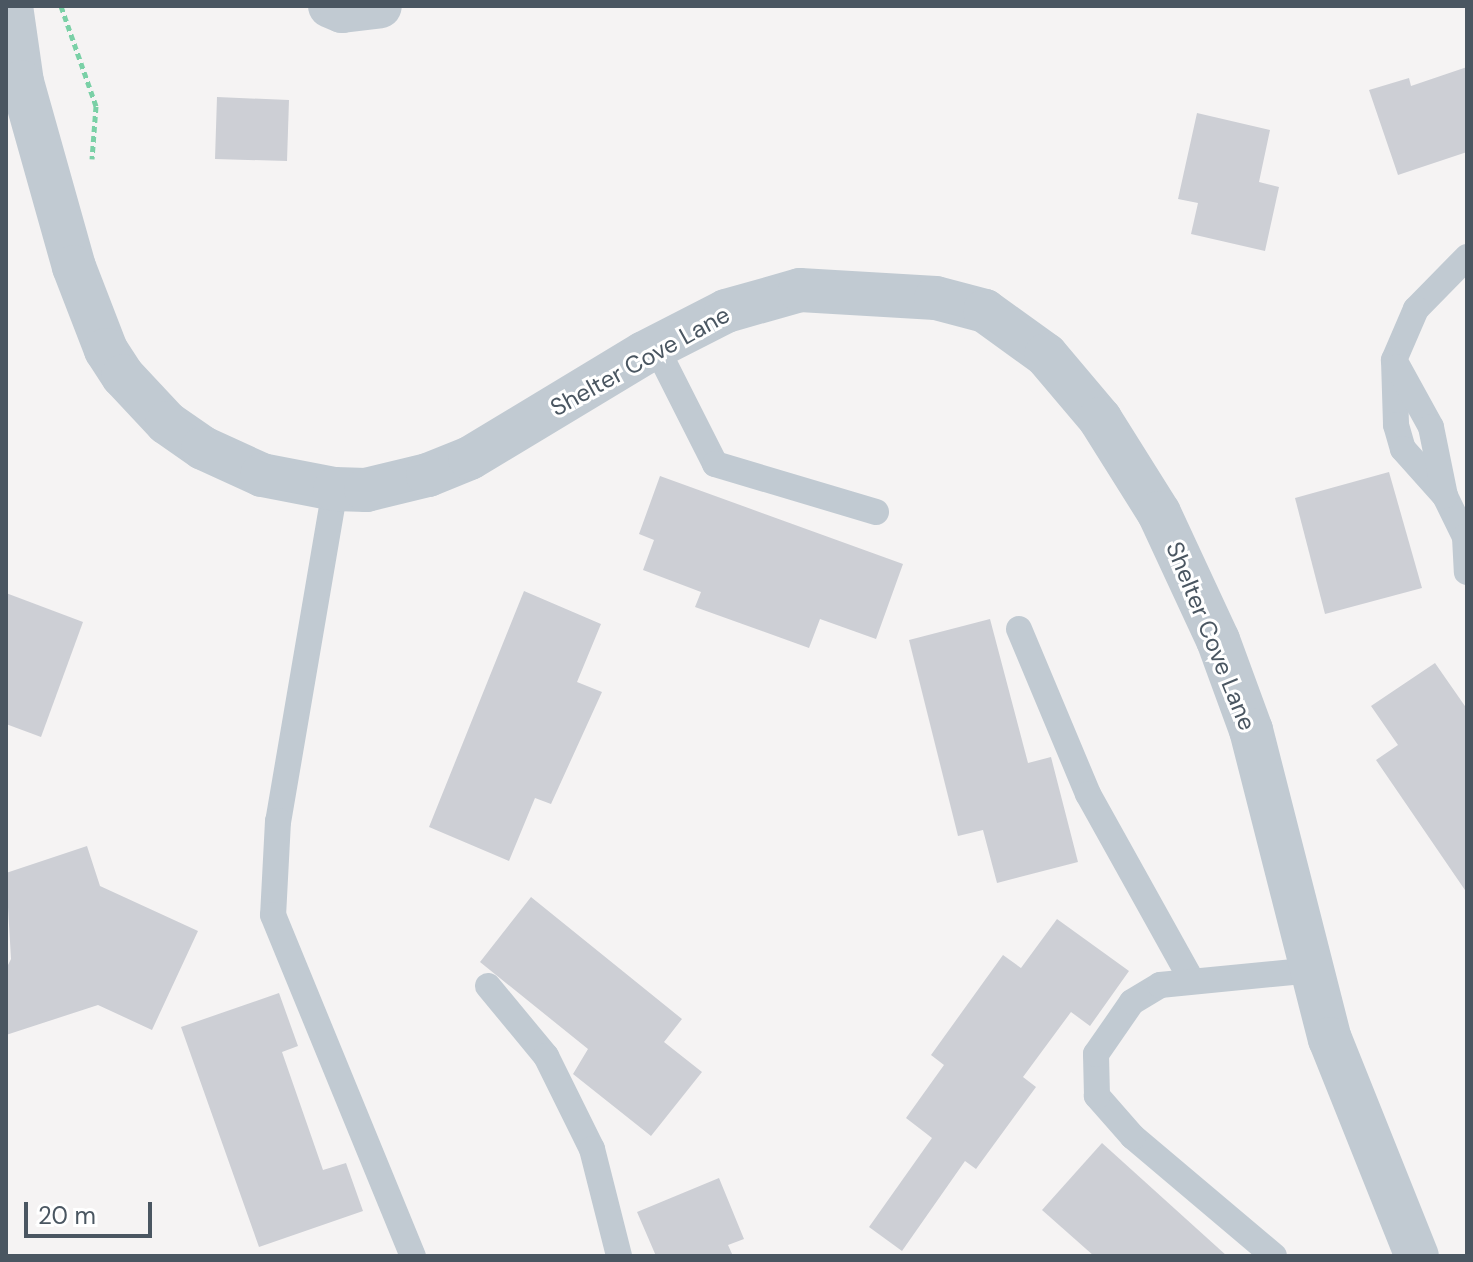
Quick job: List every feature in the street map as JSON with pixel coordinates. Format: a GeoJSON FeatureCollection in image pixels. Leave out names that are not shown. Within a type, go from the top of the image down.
{"type":"FeatureCollection","features":[{"type":"Feature","properties":{"kind":"street","name":"Shelter Cove Lane"},"geometry":{"type":"LineString","coordinates":[[11,6],[14,69],[74,267],[106,350],[123,376],[167,423],[203,448],[262,475],[335,489],[366,490],[428,475],[470,458],[656,347],[726,311],[800,290],[841,289],[936,298],[985,311],[1046,355],[1100,419],[1159,513],[1218,640],[1251,730],[1344,1081],[1417,1256]]}},
{"type":"Feature","properties":{"kind":"street"},"geometry":{"type":"LineString","coordinates":[[330,6],[342,11],[380,6]]}},
{"type":"Feature","properties":{"kind":"lane"},"geometry":{"type":"LineString","coordinates":[[1467,257],[1416,309],[1394,360],[1431,427],[1445,496],[1466,537],[1467,572]]}},
{"type":"Feature","properties":{"kind":"lane"},"geometry":{"type":"LineString","coordinates":[[656,347],[715,464],[876,512]]}},
{"type":"Feature","properties":{"kind":"lane"},"geometry":{"type":"LineString","coordinates":[[335,489],[278,821],[273,915],[413,1256]]}},
{"type":"Feature","properties":{"kind":"lane"},"geometry":{"type":"LineString","coordinates":[[1019,629],[1088,794],[1192,981]]}},
{"type":"Feature","properties":{"kind":"lane"},"geometry":{"type":"LineString","coordinates":[[1274,1256],[1133,1137],[1097,1096],[1096,1054],[1132,1002],[1160,985],[1313,970]]}},
{"type":"Feature","properties":{"kind":"lane"},"geometry":{"type":"LineString","coordinates":[[488,986],[546,1056],[592,1149],[619,1256]]}},
{"type":"Feature","properties":{"kind":"building"},"geometry":{"type":"Polygon","coordinates":[[[1467,67],[1467,152],[1398,175],[1369,90],[1409,78],[1411,86],[1467,67]]]}},
{"type":"Feature","properties":{"kind":"building"},"geometry":{"type":"Polygon","coordinates":[[[217,97],[289,100],[287,161],[215,159],[217,97]]]}},
{"type":"Feature","properties":{"kind":"building"},"geometry":{"type":"Polygon","coordinates":[[[1197,113],[1270,130],[1259,182],[1279,187],[1265,251],[1191,234],[1198,203],[1178,199],[1197,113]]]}},
{"type":"Feature","properties":{"kind":"building"},"geometry":{"type":"Polygon","coordinates":[[[1389,472],[1422,588],[1325,614],[1295,498],[1389,472]]]}},
{"type":"Feature","properties":{"kind":"building"},"geometry":{"type":"Polygon","coordinates":[[[660,476],[903,564],[876,639],[820,619],[809,648],[695,607],[701,592],[643,570],[654,540],[639,534],[660,476]]]}},
{"type":"Feature","properties":{"kind":"building"},"geometry":{"type":"Polygon","coordinates":[[[524,591],[601,624],[577,682],[602,692],[551,804],[535,798],[509,861],[429,827],[524,591]]]}},
{"type":"Feature","properties":{"kind":"building"},"geometry":{"type":"Polygon","coordinates":[[[6,593],[83,622],[41,737],[6,724],[6,593]]]}},
{"type":"Feature","properties":{"kind":"building"},"geometry":{"type":"Polygon","coordinates":[[[990,619],[1028,763],[1051,757],[1078,862],[997,883],[983,830],[958,836],[909,640],[990,619]]]}},
{"type":"Feature","properties":{"kind":"building"},"geometry":{"type":"Polygon","coordinates":[[[1435,663],[1467,709],[1467,893],[1376,760],[1398,745],[1371,706],[1435,663]]]}},
{"type":"Feature","properties":{"kind":"building"},"geometry":{"type":"Polygon","coordinates":[[[87,846],[100,886],[198,931],[152,1030],[98,1005],[6,1035],[6,969],[11,959],[6,873],[87,846]]]}},
{"type":"Feature","properties":{"kind":"building"},"geometry":{"type":"Polygon","coordinates":[[[531,897],[682,1019],[664,1042],[702,1072],[651,1136],[573,1074],[588,1049],[480,962],[531,897]]]}},
{"type":"Feature","properties":{"kind":"building"},"geometry":{"type":"Polygon","coordinates":[[[1057,919],[1129,971],[1090,1026],[1071,1012],[1023,1077],[1036,1087],[976,1169],[965,1161],[902,1251],[869,1227],[932,1138],[906,1118],[944,1065],[931,1055],[1003,955],[1021,968],[1057,919]]]}},
{"type":"Feature","properties":{"kind":"building"},"geometry":{"type":"Polygon","coordinates":[[[279,993],[298,1046],[282,1052],[323,1170],[346,1163],[363,1211],[259,1247],[181,1027],[279,993]]]}},
{"type":"Feature","properties":{"kind":"building"},"geometry":{"type":"Polygon","coordinates":[[[1102,1143],[1227,1256],[1094,1256],[1042,1210],[1102,1143]]]}},
{"type":"Feature","properties":{"kind":"building"},"geometry":{"type":"Polygon","coordinates":[[[719,1178],[744,1239],[728,1245],[733,1256],[656,1256],[637,1212],[719,1178]]]}}]}
